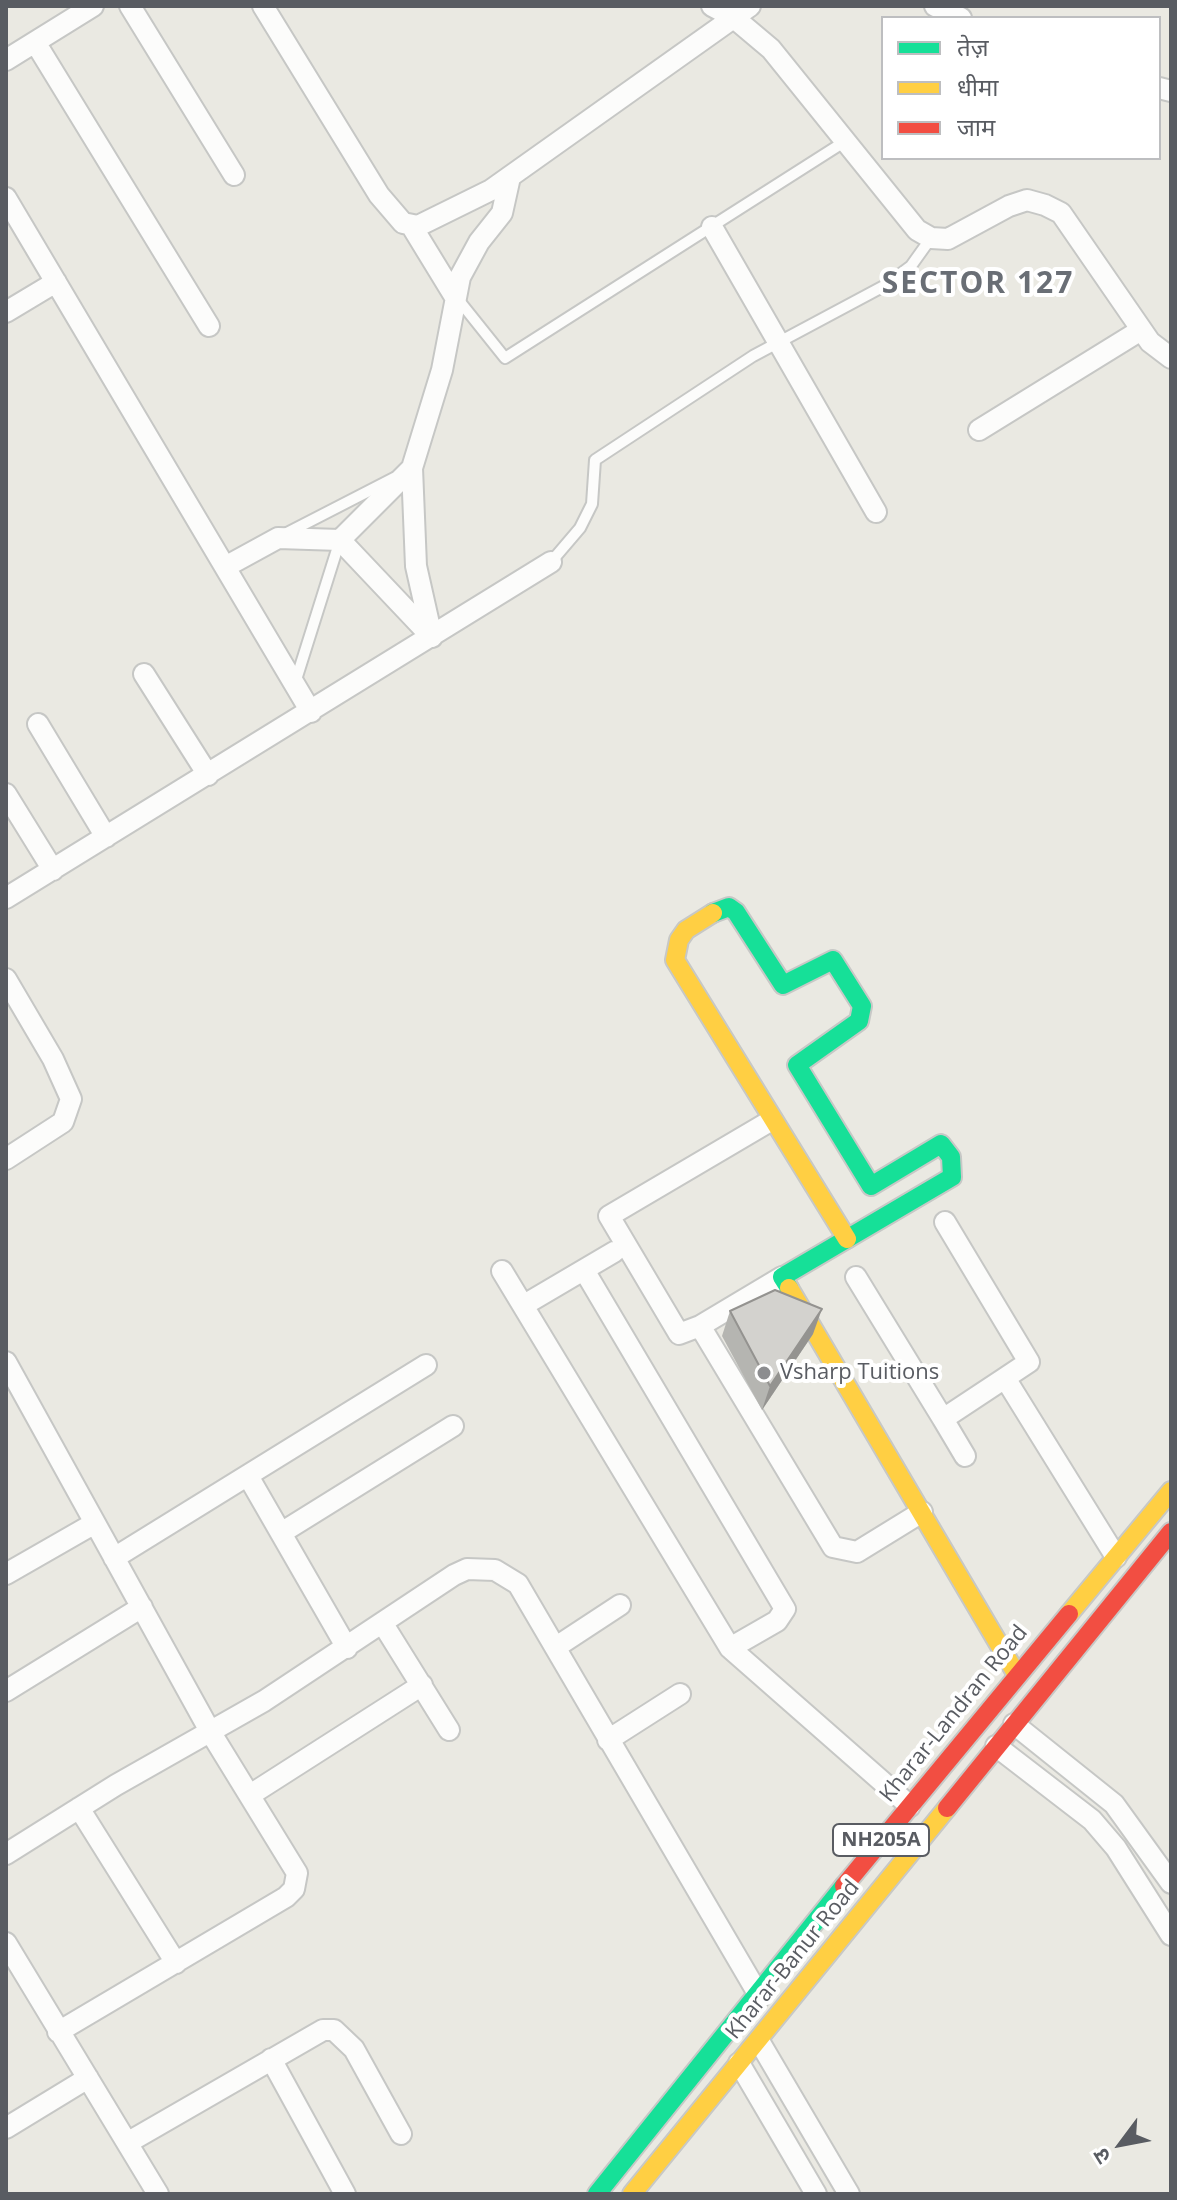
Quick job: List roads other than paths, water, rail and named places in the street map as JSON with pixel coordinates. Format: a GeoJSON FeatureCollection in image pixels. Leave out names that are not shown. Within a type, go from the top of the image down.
{"type":"FeatureCollection","features":[{"type":"Feature","properties":{"kind":"main road"},"geometry":{"type":"LineString","coordinates":[[847,1239],[675,960],[679,940],[686,930],[720,909],[729,907],[736,912],[783,985],[833,960],[862,1006],[859,1021],[797,1065],[871,1186],[941,1144],[951,1157],[952,1177],[847,1239],[782,1277],[1017,1675]]}},
{"type":"Feature","properties":{"kind":"main road","name":"Kharar-Landran Road"},"geometry":{"type":"LineString","coordinates":[[597,2194],[756,1993],[1171,1491]]}},
{"type":"Feature","properties":{"kind":"main road","name":"Kharar-Banur Road"},"geometry":{"type":"LineString","coordinates":[[632,2194],[1171,1532]]}},
{"type":"Feature","properties":{"kind":"street"},"geometry":{"type":"LineString","coordinates":[[6,60],[93,6]]}},
{"type":"Feature","properties":{"kind":"street"},"geometry":{"type":"LineString","coordinates":[[130,6],[234,175]]}},
{"type":"Feature","properties":{"kind":"street"},"geometry":{"type":"LineString","coordinates":[[263,6],[379,195],[393,214],[411,225],[455,297]]}},
{"type":"Feature","properties":{"kind":"street"},"geometry":{"type":"LineString","coordinates":[[712,6],[741,11],[917,230],[931,238],[957,235],[1027,200],[1061,213],[1141,330],[1161,353],[1171,358]]}},
{"type":"Feature","properties":{"kind":"street"},"geometry":{"type":"LineString","coordinates":[[935,6],[957,16]]}},
{"type":"Feature","properties":{"kind":"street"},"geometry":{"type":"LineString","coordinates":[[411,225],[445,215],[510,177],[741,11]]}},
{"type":"Feature","properties":{"kind":"street"},"geometry":{"type":"LineString","coordinates":[[35,42],[209,326]]}},
{"type":"Feature","properties":{"kind":"street"},"geometry":{"type":"LineString","coordinates":[[432,637],[416,566],[412,468],[442,370],[460,277],[479,242],[502,213],[510,177]]}},
{"type":"Feature","properties":{"kind":"street"},"geometry":{"type":"LineString","coordinates":[[6,198],[311,712]]}},
{"type":"Feature","properties":{"kind":"street"},"geometry":{"type":"LineString","coordinates":[[712,227],[781,341],[876,512]]}},
{"type":"Feature","properties":{"kind":"street"},"geometry":{"type":"LineString","coordinates":[[6,312],[56,282]]}},
{"type":"Feature","properties":{"kind":"street"},"geometry":{"type":"LineString","coordinates":[[979,430],[1141,330]]}},
{"type":"Feature","properties":{"kind":"street"},"geometry":{"type":"LineString","coordinates":[[340,540],[412,468]]}},
{"type":"Feature","properties":{"kind":"street"},"geometry":{"type":"LineString","coordinates":[[225,567],[278,538],[340,540],[432,637]]}},
{"type":"Feature","properties":{"kind":"street"},"geometry":{"type":"LineString","coordinates":[[6,898],[551,562]]}},
{"type":"Feature","properties":{"kind":"street"},"geometry":{"type":"LineString","coordinates":[[144,674],[208,775]]}},
{"type":"Feature","properties":{"kind":"street"},"geometry":{"type":"LineString","coordinates":[[38,724],[106,837]]}},
{"type":"Feature","properties":{"kind":"street"},"geometry":{"type":"LineString","coordinates":[[6,794],[53,870]]}},
{"type":"Feature","properties":{"kind":"street"},"geometry":{"type":"LineString","coordinates":[[6,979],[12,1006],[53,1059],[71,1099],[63,1122],[6,1159]]}},
{"type":"Feature","properties":{"kind":"street"},"geometry":{"type":"LineString","coordinates":[[772,1120],[609,1216],[679,1334],[700,1326],[782,1277]]}},
{"type":"Feature","properties":{"kind":"street"},"geometry":{"type":"LineString","coordinates":[[943,1419],[1029,1362],[945,1222]]}},
{"type":"Feature","properties":{"kind":"street"},"geometry":{"type":"LineString","coordinates":[[524,1305],[614,1252]]}},
{"type":"Feature","properties":{"kind":"street"},"geometry":{"type":"LineString","coordinates":[[584,1270],[785,1609],[777,1621],[730,1648]]}},
{"type":"Feature","properties":{"kind":"street"},"geometry":{"type":"LineString","coordinates":[[502,1271],[730,1648],[910,1806]]}},
{"type":"Feature","properties":{"kind":"street"},"geometry":{"type":"LineString","coordinates":[[856,1277],[965,1456]]}},
{"type":"Feature","properties":{"kind":"street"},"geometry":{"type":"LineString","coordinates":[[700,1326],[833,1547],[857,1552],[922,1512]]}},
{"type":"Feature","properties":{"kind":"street"},"geometry":{"type":"LineString","coordinates":[[6,1362],[211,1733],[293,1865],[298,1882],[294,1889],[176,1963],[58,2032]]}},
{"type":"Feature","properties":{"kind":"street"},"geometry":{"type":"LineString","coordinates":[[114,1558],[426,1365]]}},
{"type":"Feature","properties":{"kind":"street"},"geometry":{"type":"LineString","coordinates":[[1005,1378],[1116,1557]]}},
{"type":"Feature","properties":{"kind":"street"},"geometry":{"type":"LineString","coordinates":[[281,1533],[453,1426]]}},
{"type":"Feature","properties":{"kind":"street"},"geometry":{"type":"LineString","coordinates":[[248,1476],[347,1648]]}},
{"type":"Feature","properties":{"kind":"street"},"geometry":{"type":"LineString","coordinates":[[7,1570],[95,1523]]}},
{"type":"Feature","properties":{"kind":"street"},"geometry":{"type":"LineString","coordinates":[[6,1854],[79,1808],[211,1733],[347,1648],[454,1575],[467,1569],[495,1570],[518,1584],[756,1993],[779,2017]]}},
{"type":"Feature","properties":{"kind":"street"},"geometry":{"type":"LineString","coordinates":[[556,1647],[620,1605]]}},
{"type":"Feature","properties":{"kind":"street"},"geometry":{"type":"LineString","coordinates":[[6,1691],[142,1607]]}},
{"type":"Feature","properties":{"kind":"street"},"geometry":{"type":"LineString","coordinates":[[383,1624],[449,1730]]}},
{"type":"Feature","properties":{"kind":"street"},"geometry":{"type":"LineString","coordinates":[[250,1795],[422,1685]]}},
{"type":"Feature","properties":{"kind":"street"},"geometry":{"type":"LineString","coordinates":[[608,1740],[680,1694]]}},
{"type":"Feature","properties":{"kind":"street"},"geometry":{"type":"LineString","coordinates":[[1014,1724],[1114,1804],[1171,1883]]}},
{"type":"Feature","properties":{"kind":"street"},"geometry":{"type":"LineString","coordinates":[[996,1746],[1092,1820],[1116,1848],[1171,1935]]}},
{"type":"Feature","properties":{"kind":"street"},"geometry":{"type":"LineString","coordinates":[[79,1808],[176,1963]]}},
{"type":"Feature","properties":{"kind":"street"},"geometry":{"type":"LineString","coordinates":[[6,1943],[158,2194]]}},
{"type":"Feature","properties":{"kind":"street"},"geometry":{"type":"LineString","coordinates":[[127,2143],[323,2030],[334,2030],[354,2049],[401,2134]]}},
{"type":"Feature","properties":{"kind":"street"},"geometry":{"type":"LineString","coordinates":[[759,2041],[849,2194]]}},
{"type":"Feature","properties":{"kind":"street"},"geometry":{"type":"LineString","coordinates":[[271,2059],[345,2194]]}},
{"type":"Feature","properties":{"kind":"street"},"geometry":{"type":"LineString","coordinates":[[739,2063],[816,2194]]}},
{"type":"Feature","properties":{"kind":"street"},"geometry":{"type":"LineString","coordinates":[[6,2128],[88,2078]]}},
{"type":"Feature","properties":{"kind":"lane"},"geometry":{"type":"LineString","coordinates":[[455,297],[505,358],[844,142]]}},
{"type":"Feature","properties":{"kind":"lane"},"geometry":{"type":"LineString","coordinates":[[551,562],[580,528],[592,504],[595,460],[781,341],[884,286],[911,266],[931,238]]}},
{"type":"Feature","properties":{"kind":"lane"},"geometry":{"type":"LineString","coordinates":[[278,538],[412,468]]}},
{"type":"Feature","properties":{"kind":"lane"},"geometry":{"type":"LineString","coordinates":[[295,685],[340,540]]}},
{"type":"Feature","properties":{"kind":"place","name":"Vsharp Tuitions"},"geometry":{"type":"Point","coordinates":[764,1373]}},
{"type":"Feature","properties":{"kind":"district","name":"SECTOR 127"},"geometry":{"type":"Point","coordinates":[978,284]}}]}
